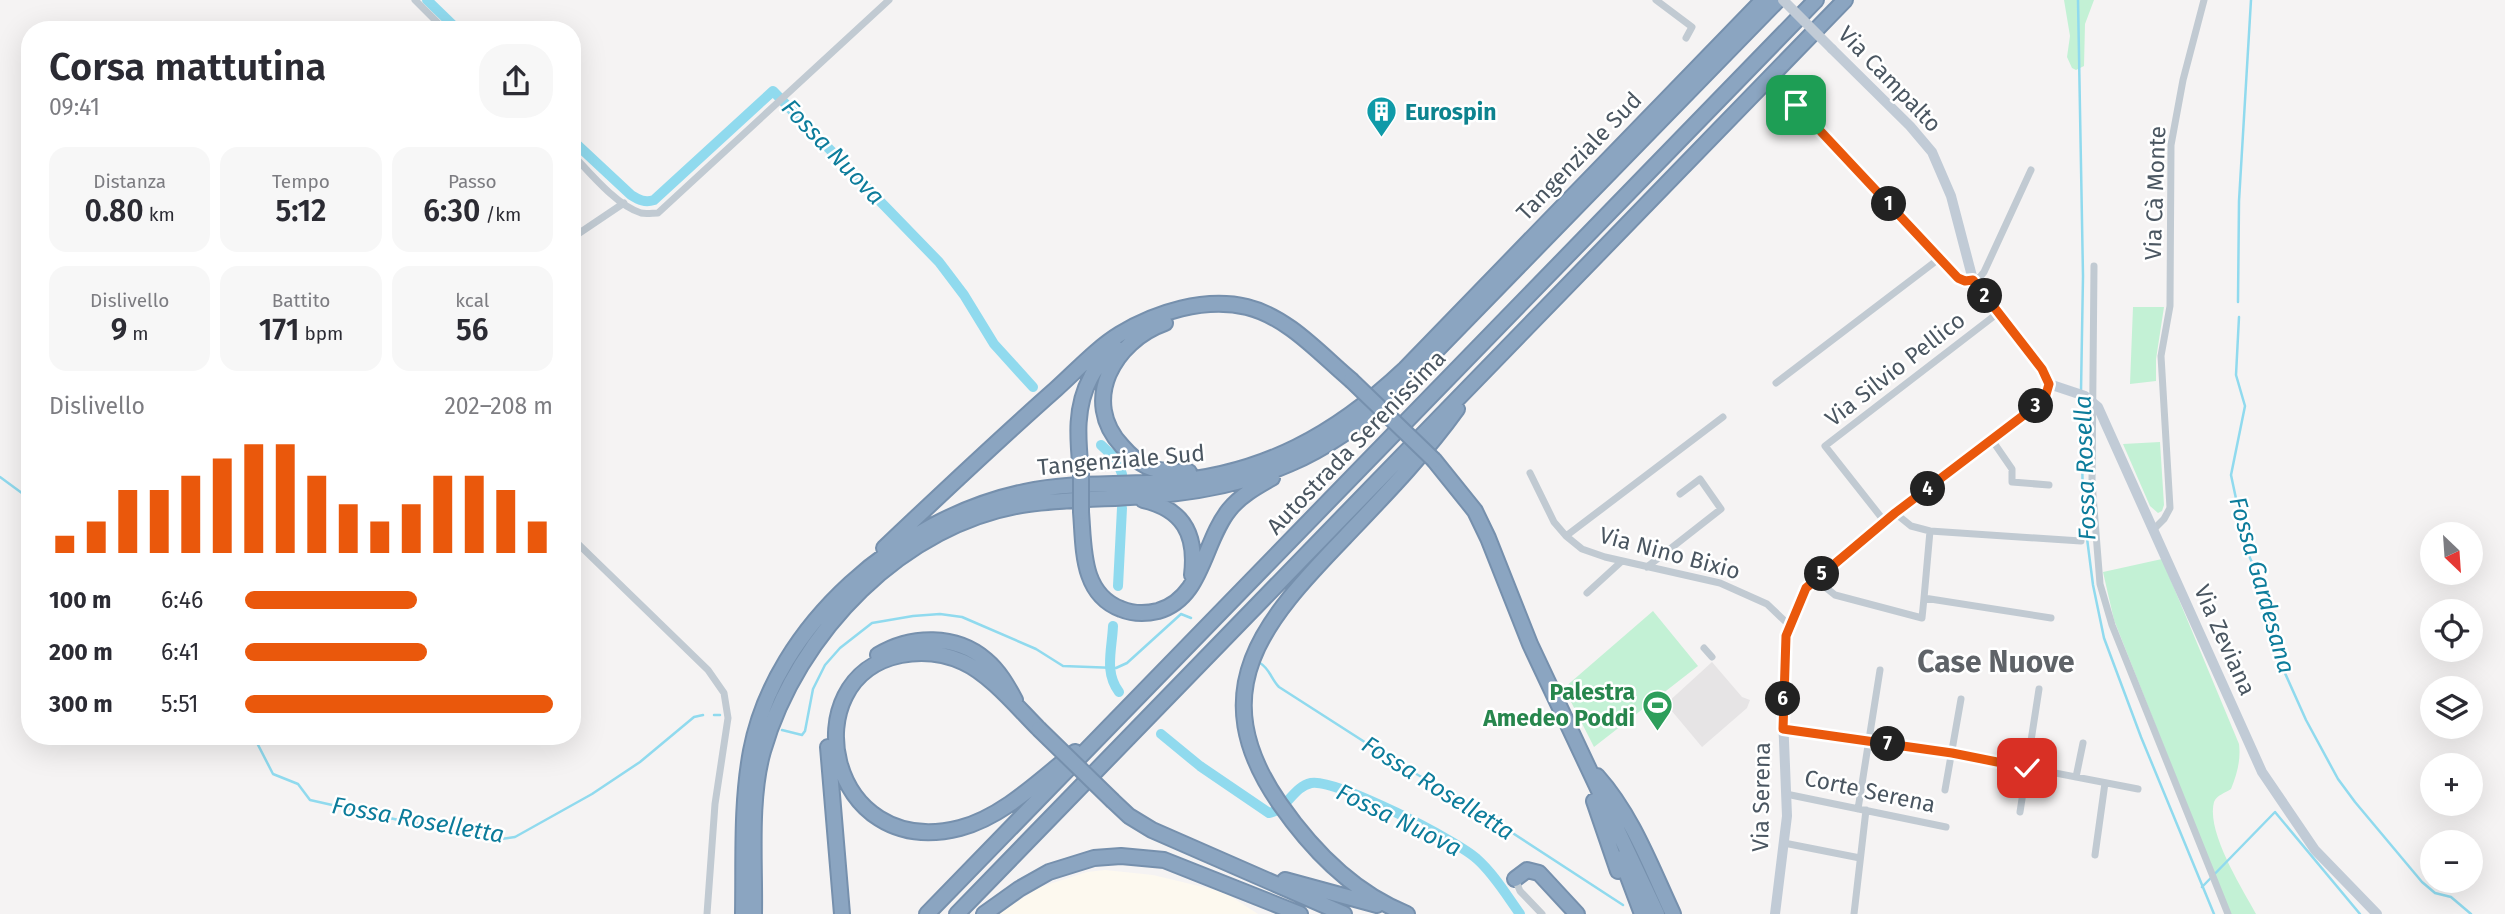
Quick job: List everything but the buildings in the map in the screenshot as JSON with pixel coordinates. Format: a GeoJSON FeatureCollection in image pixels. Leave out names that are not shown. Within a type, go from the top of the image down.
{"type":"FeatureCollection","features":[{"type":"Feature","properties":{"kind":"highway"},"geometry":{"type":"LineString","coordinates":[[1720,44],[1754,0]]}},
{"type":"Feature","properties":{"kind":"highway","name":"Tangenziale Sud"},"geometry":{"type":"LineString","coordinates":[[743,914],[742,820],[751,750],[762,707],[778,672],[808,629],[833,601],[913,536],[966,509],[1025,491],[1197,479],[1218,475],[1267,460],[1322,434],[1360,409],[1383,389],[1763,0]]}},
{"type":"Feature","properties":{"kind":"highway","name":"Tangenziale Sud"},"geometry":{"type":"LineString","coordinates":[[754,914],[755,806],[763,752],[780,707],[797,672],[821,634],[845,606],[887,568],[911,550],[976,518],[1026,504],[1168,494],[1233,484],[1315,452],[1353,429],[1393,395],[1781,0]]}},
{"type":"Feature","properties":{"kind":"highway","name":"Autostrada Serenissima"},"geometry":{"type":"LineString","coordinates":[[927,914],[1816,0]]}},
{"type":"Feature","properties":{"kind":"highway","name":"Autostrada Serenissima"},"geometry":{"type":"LineString","coordinates":[[957,914],[1845,0]]}},
{"type":"Feature","properties":{"kind":"highway"},"geometry":{"type":"LineString","coordinates":[[833,601],[866,565],[1030,412],[1118,335],[1157,317],[1194,306],[1220,303],[1248,307],[1278,319],[1351,380],[1434,460],[1475,511],[1489,538],[1530,644],[1657,914]]}},
{"type":"Feature","properties":{"kind":"highway"},"geometry":{"type":"LineString","coordinates":[[1248,307],[1180,318],[1157,326],[1134,339],[1116,360],[1106,379],[1103,412],[1105,422],[1118,442],[1133,457],[1159,470],[1189,472],[1267,460]]}},
{"type":"Feature","properties":{"kind":"highway"},"geometry":{"type":"LineString","coordinates":[[1157,317],[1118,343],[1091,376],[1076,426],[1088,574],[1096,590],[1109,603],[1126,611],[1150,613],[1171,606],[1187,593],[1221,521],[1230,508],[1255,487],[1315,452]]}},
{"type":"Feature","properties":{"kind":"highway"},"geometry":{"type":"LineString","coordinates":[[1403,913],[1368,894],[1320,855],[1281,806],[1251,752],[1243,709],[1246,681],[1254,654],[1271,621],[1295,589],[1408,471],[1443,429],[1475,381]]}},
{"type":"Feature","properties":{"kind":"highway"},"geometry":{"type":"LineString","coordinates":[[1124,497],[1167,507],[1186,527],[1194,553],[1187,593]]}},
{"type":"Feature","properties":{"kind":"highway"},"geometry":{"type":"LineString","coordinates":[[842,914],[827,734],[834,703],[851,677],[874,657],[894,646],[917,641],[949,642],[969,649],[987,660],[1004,679],[1021,710]]}},
{"type":"Feature","properties":{"kind":"highway"},"geometry":{"type":"LineString","coordinates":[[1127,709],[1013,801],[987,818],[961,828],[937,832],[911,831],[888,823],[858,801],[839,766],[835,732],[843,702],[862,675],[892,657],[917,652],[946,656],[966,663],[1021,710],[1039,729],[1114,802],[1129,816],[1152,830],[1344,914]]}},
{"type":"Feature","properties":{"kind":"highway"},"geometry":{"type":"LineString","coordinates":[[1585,762],[1588,780],[1633,914]]}},
{"type":"Feature","properties":{"kind":"highway"},"geometry":{"type":"LineString","coordinates":[[1585,762],[1642,914]]}},
{"type":"Feature","properties":{"kind":"highway"},"geometry":{"type":"LineString","coordinates":[[1585,762],[1614,795],[1672,914]]}},
{"type":"Feature","properties":{"kind":"highway"},"geometry":{"type":"LineString","coordinates":[[984,914],[1018,889],[1049,872],[1094,858],[1121,856],[1164,860],[1300,914]]}},
{"type":"Feature","properties":{"kind":"highway"},"geometry":{"type":"LineString","coordinates":[[1224,862],[1403,913]]}},
{"type":"Feature","properties":{"kind":"highway"},"geometry":{"type":"LineString","coordinates":[[1515,879],[1527,870],[1539,873],[1577,914]]}},
{"type":"Feature","properties":{"kind":"street"},"geometry":{"type":"LineString","coordinates":[[415,0],[437,21]]}},
{"type":"Feature","properties":{"kind":"street"},"geometry":{"type":"LineString","coordinates":[[581,163],[624,203],[642,213],[658,213],[889,0]]}},
{"type":"Feature","properties":{"kind":"street"},"geometry":{"type":"LineString","coordinates":[[1656,0],[1692,27],[1686,38]]}},
{"type":"Feature","properties":{"kind":"street","name":"Via Campalto"},"geometry":{"type":"LineString","coordinates":[[1781,0],[1910,126],[1932,152],[1951,196],[1973,280]]}},
{"type":"Feature","properties":{"kind":"street","name":"Via Cà Monte"},"geometry":{"type":"LineString","coordinates":[[2154,529],[2164,519],[2169,508],[2161,356],[2170,306],[2171,145],[2183,80],[2204,0]]}},
{"type":"Feature","properties":{"kind":"street"},"geometry":{"type":"LineString","coordinates":[[1796,105],[1958,278],[1965,281],[1973,280],[1984,272],[2031,170]]}},
{"type":"Feature","properties":{"kind":"street"},"geometry":{"type":"LineString","coordinates":[[581,233],[624,203]]}},
{"type":"Feature","properties":{"kind":"street"},"geometry":{"type":"LineString","coordinates":[[1776,383],[1940,258]]}},
{"type":"Feature","properties":{"kind":"street"},"geometry":{"type":"LineString","coordinates":[[2094,267],[2088,398],[2100,584],[2112,625],[2228,914]]}},
{"type":"Feature","properties":{"kind":"street"},"geometry":{"type":"LineString","coordinates":[[1973,280],[2042,369],[2049,384],[2088,398]]}},
{"type":"Feature","properties":{"kind":"street","name":"Via Silvio Pellico"},"geometry":{"type":"LineString","coordinates":[[1885,522],[1825,446],[1998,313]]}},
{"type":"Feature","properties":{"kind":"street","name":"Via Serena"},"geometry":{"type":"LineString","coordinates":[[1775,914],[1787,816],[1783,729],[1786,636],[1802,595],[1815,579],[1895,513],[2045,398],[2049,384]]}},
{"type":"Feature","properties":{"kind":"street","name":"Via Zeviana"},"geometry":{"type":"LineString","coordinates":[[2088,398],[2098,407],[2262,772],[2315,850],[2377,914]]}},
{"type":"Feature","properties":{"kind":"street"},"geometry":{"type":"LineString","coordinates":[[1566,536],[1723,417]]}},
{"type":"Feature","properties":{"kind":"street"},"geometry":{"type":"LineString","coordinates":[[1992,440],[2012,469],[2012,481],[2049,485]]}},
{"type":"Feature","properties":{"kind":"street","name":"Via Nino Bixio"},"geometry":{"type":"LineString","coordinates":[[1530,473],[1555,522],[1566,536],[1582,549],[1647,568],[1737,589],[1767,604],[1789,625]]}},
{"type":"Feature","properties":{"kind":"street"},"geometry":{"type":"LineString","coordinates":[[1647,568],[1721,509],[1700,479],[1680,494]]}},
{"type":"Feature","properties":{"kind":"street"},"geometry":{"type":"LineString","coordinates":[[1895,513],[1911,526],[1930,531],[2081,541]]}},
{"type":"Feature","properties":{"kind":"street"},"geometry":{"type":"LineString","coordinates":[[1815,579],[1835,595],[1922,618],[1930,531]]}},
{"type":"Feature","properties":{"kind":"street"},"geometry":{"type":"LineString","coordinates":[[581,547],[708,670],[724,693],[729,718],[715,804],[708,914]]}},
{"type":"Feature","properties":{"kind":"street"},"geometry":{"type":"LineString","coordinates":[[1587,593],[1622,561]]}},
{"type":"Feature","properties":{"kind":"street"},"geometry":{"type":"LineString","coordinates":[[1924,598],[2051,618]]}},
{"type":"Feature","properties":{"kind":"street"},"geometry":{"type":"LineString","coordinates":[[1704,648],[1712,657]]}},
{"type":"Feature","properties":{"kind":"street"},"geometry":{"type":"LineString","coordinates":[[1854,914],[1862,809],[1880,670]]}},
{"type":"Feature","properties":{"kind":"street"},"geometry":{"type":"LineString","coordinates":[[2020,812],[2039,689]]}},
{"type":"Feature","properties":{"kind":"street"},"geometry":{"type":"LineString","coordinates":[[1945,790],[1961,699]]}},
{"type":"Feature","properties":{"kind":"street"},"geometry":{"type":"LineString","coordinates":[[1783,729],[1952,753],[2138,789]]}},
{"type":"Feature","properties":{"kind":"street"},"geometry":{"type":"LineString","coordinates":[[2076,777],[2083,743]]}},
{"type":"Feature","properties":{"kind":"street"},"geometry":{"type":"LineString","coordinates":[[2095,855],[2105,783]]}},
{"type":"Feature","properties":{"kind":"street","name":"Corte Serena"},"geometry":{"type":"LineString","coordinates":[[1786,793],[1946,827]]}},
{"type":"Feature","properties":{"kind":"street"},"geometry":{"type":"LineString","coordinates":[[1784,843],[1860,858]]}},
{"type":"Feature","properties":{"kind":"street"},"geometry":{"type":"LineString","coordinates":[[1515,879],[1520,891],[1542,914]]}},
{"type":"Feature","properties":{"kind":"shaded area"},"geometry":{"type":"Polygon","coordinates":[[[1712,662],[1742,697],[1750,700],[1747,708],[1702,747],[1666,704],[1712,662]]]}},
{"type":"Feature","properties":{"kind":"shaded area"},"geometry":{"type":"Polygon","coordinates":[[[1105,870],[1153,875],[1224,892],[1258,914],[998,914],[1040,887],[1087,872],[1105,870]]]}},
{"type":"Feature","properties":{"kind":"green space"},"geometry":{"type":"Polygon","coordinates":[[[2064,0],[2094,0],[2085,24],[2084,66],[2076,70],[2072,68],[2067,57],[2070,36],[2064,0]]]}},
{"type":"Feature","properties":{"kind":"green space"},"geometry":{"type":"Polygon","coordinates":[[[2133,307],[2164,307],[2156,359],[2156,381],[2130,384],[2133,307]]]}},
{"type":"Feature","properties":{"kind":"green space"},"geometry":{"type":"Polygon","coordinates":[[[2160,442],[2164,505],[2158,513],[2150,506],[2123,444],[2160,442]]]}},
{"type":"Feature","properties":{"kind":"green space"},"geometry":{"type":"Polygon","coordinates":[[[2162,559],[2239,744],[2239,761],[2231,789],[2215,800],[2213,814],[2220,844],[2256,914],[2230,914],[2114,620],[2103,572],[2162,559]]]}},
{"type":"Feature","properties":{"kind":"green space"},"geometry":{"type":"Polygon","coordinates":[[[1653,611],[1698,666],[1594,747],[1564,688],[1653,611]]]}},
{"type":"Feature","properties":{"kind":"waterway","name":"Fossa Nuova"},"geometry":{"type":"LineString","coordinates":[[427,0],[449,21]]}},
{"type":"Feature","properties":{"kind":"waterway","name":"Fossa Rosella"},"geometry":{"type":"LineString","coordinates":[[2078,0],[2083,276],[2081,391]]}},
{"type":"Feature","properties":{"kind":"waterway","name":"Fossa Gardesana"},"geometry":{"type":"LineString","coordinates":[[2238,302],[2239,201],[2251,0]]}},
{"type":"Feature","properties":{"kind":"waterway","name":"Fossa Nuova"},"geometry":{"type":"LineString","coordinates":[[581,148],[631,195],[642,201],[651,201],[773,91],[939,262],[964,295],[994,344],[1033,387]]}},
{"type":"Feature","properties":{"kind":"waterway","name":"Fossa Gardesana"},"geometry":{"type":"LineString","coordinates":[[2239,317],[2236,375],[2245,406],[2231,475],[2250,558],[2264,588],[2271,633],[2280,662],[2306,720],[2338,779],[2355,802],[2422,882],[2435,893],[2451,897],[2471,914]]}},
{"type":"Feature","properties":{"kind":"waterway","name":"Fossa Rosella"},"geometry":{"type":"LineString","coordinates":[[2081,398],[2083,507],[2093,585],[2104,638],[2141,737],[2214,914]]}},
{"type":"Feature","properties":{"kind":"waterway","name":"Fossa Nuova"},"geometry":{"type":"LineString","coordinates":[[1101,445],[1116,459],[1122,474]]}},
{"type":"Feature","properties":{"kind":"waterway","name":"Fossa Roselletta"},"geometry":{"type":"LineString","coordinates":[[0,477],[21,492]]}},
{"type":"Feature","properties":{"kind":"waterway","name":"Fossa Nuova"},"geometry":{"type":"LineString","coordinates":[[1118,586],[1122,508]]}},
{"type":"Feature","properties":{"kind":"waterway","name":"Fossa Roselletta"},"geometry":{"type":"LineString","coordinates":[[782,730],[802,735],[813,689],[825,665],[840,648],[872,623],[940,614],[962,617],[1036,649],[1063,666],[1116,668],[1127,663],[1181,614],[1191,618]]}},
{"type":"Feature","properties":{"kind":"waterway","name":"Fossa Nuova"},"geometry":{"type":"LineString","coordinates":[[1113,626],[1110,669],[1119,692]]}},
{"type":"Feature","properties":{"kind":"waterway","name":"Fossa Roselletta"},"geometry":{"type":"LineString","coordinates":[[1260,663],[1279,687],[1399,764],[1465,802],[1623,905]]}},
{"type":"Feature","properties":{"kind":"waterway","name":"Fossa Roselletta"},"geometry":{"type":"LineString","coordinates":[[258,745],[273,774],[298,784],[310,800],[501,839],[515,837],[592,794],[640,762],[694,717],[703,715]]}},
{"type":"Feature","properties":{"kind":"waterway","name":"Fossa Roselletta"},"geometry":{"type":"LineString","coordinates":[[714,715],[720,715]]}},
{"type":"Feature","properties":{"kind":"waterway","name":"Fossa Nuova"},"geometry":{"type":"LineString","coordinates":[[1161,734],[1200,766],[1269,813],[1280,808],[1299,789],[1311,783],[1344,790],[1396,812],[1477,859],[1495,878],[1520,914]]}},
{"type":"Feature","properties":{"kind":"waterway"},"geometry":{"type":"LineString","coordinates":[[2202,887],[2275,812],[2360,914]]}},
{"type":"Feature","properties":{"kind":"place","name":"Eurospin"},"geometry":{"type":"Point","coordinates":[1382,139]}},
{"type":"Feature","properties":{"kind":"place","name":"Palestra Amedeo Poddi"},"geometry":{"type":"Point","coordinates":[1658,732]}},
{"type":"Feature","properties":{"kind":"district","name":"Case Nuove"},"geometry":{"type":"Point","coordinates":[1996,662]}},
{"type":"Feature","properties":{"kind":"route"},"geometry":{"type":"LineString","coordinates":[[1796,105],[1958,278],[1973,280],[2042,369],[2049,384],[2045,398],[1895,513],[1806,588],[1786,636],[1783,729],[1952,753],[2027,768]]}}]}
